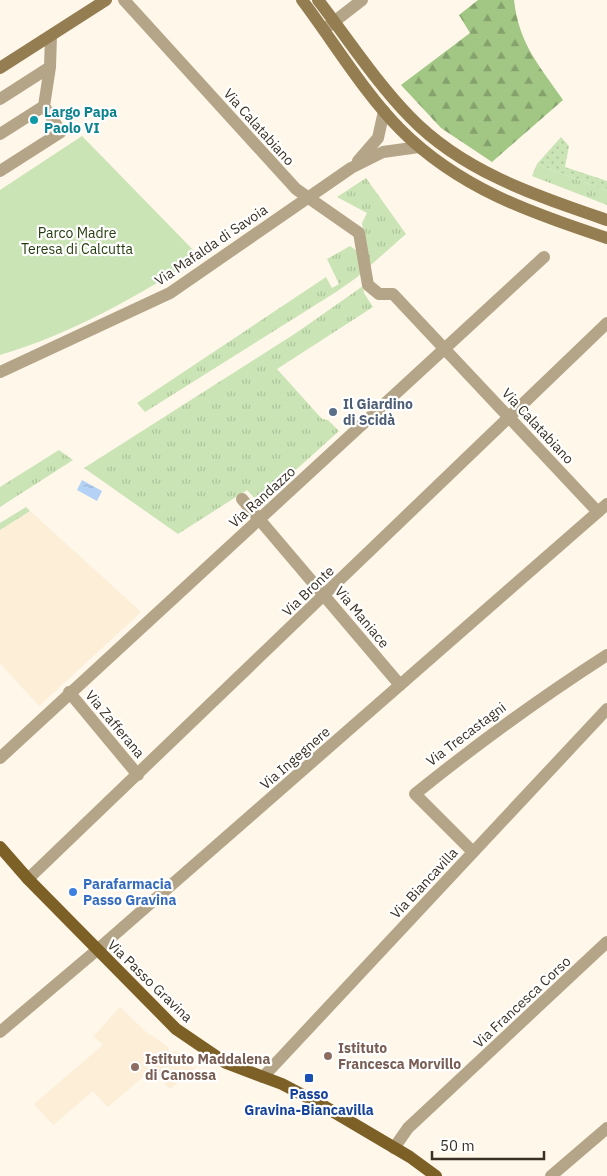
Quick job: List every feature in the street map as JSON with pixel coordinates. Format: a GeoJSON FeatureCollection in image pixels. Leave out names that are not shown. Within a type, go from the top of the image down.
{"type":"FeatureCollection","features":[{"type":"Feature","properties":{"kind":"main road"},"geometry":{"type":"LineString","coordinates":[[0,68],[106,0]]}},
{"type":"Feature","properties":{"kind":"main road"},"geometry":{"type":"LineString","coordinates":[[302,0],[384,111],[419,147],[452,172],[498,199],[553,221],[607,238]]}},
{"type":"Feature","properties":{"kind":"main road"},"geometry":{"type":"LineString","coordinates":[[318,0],[389,94],[411,118],[446,148],[513,186],[607,220]]}},
{"type":"Feature","properties":{"kind":"main road","name":"Via Passo Gravina"},"geometry":{"type":"LineString","coordinates":[[0,847],[28,879],[176,1030],[226,1063],[282,1084],[322,1105],[394,1148],[436,1176]]}},
{"type":"Feature","properties":{"kind":"street","name":"Via Calatabiano"},"geometry":{"type":"LineString","coordinates":[[124,0],[306,198],[359,233],[368,285],[379,294],[393,294],[446,348],[509,417],[602,508]]}},
{"type":"Feature","properties":{"kind":"street"},"geometry":{"type":"LineString","coordinates":[[324,30],[362,0]]}},
{"type":"Feature","properties":{"kind":"street"},"geometry":{"type":"LineString","coordinates":[[0,171],[61,132],[44,106],[50,67],[51,36]]}},
{"type":"Feature","properties":{"kind":"street"},"geometry":{"type":"LineString","coordinates":[[0,99],[50,67]]}},
{"type":"Feature","properties":{"kind":"street"},"geometry":{"type":"LineString","coordinates":[[0,134],[44,106]]}},
{"type":"Feature","properties":{"kind":"street"},"geometry":{"type":"LineString","coordinates":[[351,168],[378,138],[384,111]]}},
{"type":"Feature","properties":{"kind":"street"},"geometry":{"type":"LineString","coordinates":[[351,168],[383,152],[419,147]]}},
{"type":"Feature","properties":{"kind":"street","name":"Via Mafalda di Savoia"},"geometry":{"type":"LineString","coordinates":[[0,372],[170,293],[351,168]]}},
{"type":"Feature","properties":{"kind":"street","name":"Via Randazzo"},"geometry":{"type":"LineString","coordinates":[[0,758],[69,692],[260,519],[544,256]]}},
{"type":"Feature","properties":{"kind":"street","name":"Via Bronte"},"geometry":{"type":"LineString","coordinates":[[28,879],[325,596],[607,323]]}},
{"type":"Feature","properties":{"kind":"street","name":"Via Maniace"},"geometry":{"type":"LineString","coordinates":[[242,499],[400,685]]}},
{"type":"Feature","properties":{"kind":"street","name":"Via Ingegnere"},"geometry":{"type":"LineString","coordinates":[[0,1032],[97,950],[602,508]]}},
{"type":"Feature","properties":{"kind":"street","name":"Via Trecastagni"},"geometry":{"type":"LineString","coordinates":[[473,852],[415,794],[484,738],[607,655]]}},
{"type":"Feature","properties":{"kind":"street","name":"Via Zafferana"},"geometry":{"type":"LineString","coordinates":[[69,692],[138,775]]}},
{"type":"Feature","properties":{"kind":"street","name":"Via Biancavilla"},"geometry":{"type":"LineString","coordinates":[[263,1077],[607,709]]}},
{"type":"Feature","properties":{"kind":"street","name":"Via Francesca Corso"},"geometry":{"type":"LineString","coordinates":[[394,1148],[408,1128],[607,942]]}},
{"type":"Feature","properties":{"kind":"street"},"geometry":{"type":"LineString","coordinates":[[551,1176],[607,1128]]}},
{"type":"Feature","properties":{"kind":"shaded area"},"geometry":{"type":"Polygon","coordinates":[[[30,511],[141,612],[39,706],[0,663],[0,530],[30,511]]]}},
{"type":"Feature","properties":{"kind":"shaded area","name":"Istituto Maddalena di Canossa"},"geometry":{"type":"Polygon","coordinates":[[[120,1007],[146,1032],[167,1046],[170,1053],[175,1051],[190,1060],[188,1063],[192,1068],[199,1065],[170,1089],[152,1069],[108,1107],[93,1091],[53,1125],[34,1104],[103,1045],[94,1036],[120,1007]]]}},
{"type":"Feature","properties":{"kind":"green space"},"geometry":{"type":"Polygon","coordinates":[[[478,0],[514,0],[520,29],[525,42],[538,65],[563,100],[492,162],[441,128],[401,85],[470,33],[459,15],[478,0]]]}},
{"type":"Feature","properties":{"kind":"green space","name":"Parco Madre Teresa di Calcutta"},"geometry":{"type":"Polygon","coordinates":[[[82,136],[200,257],[103,313],[53,336],[0,355],[0,190],[82,136]]]}},
{"type":"Feature","properties":{"kind":"green space"},"geometry":{"type":"Polygon","coordinates":[[[561,137],[569,146],[565,167],[607,181],[607,191],[537,164],[561,137]]]}},
{"type":"Feature","properties":{"kind":"green space"},"geometry":{"type":"Polygon","coordinates":[[[537,164],[607,191],[607,205],[532,176],[537,164]]]}},
{"type":"Feature","properties":{"kind":"green space"},"geometry":{"type":"Polygon","coordinates":[[[366,178],[406,234],[356,278],[336,292],[145,412],[137,403],[326,277],[332,288],[339,284],[327,259],[350,246],[357,251],[366,246],[362,223],[367,213],[337,197],[366,178]]]}},
{"type":"Feature","properties":{"kind":"green space"},"geometry":{"type":"Polygon","coordinates":[[[363,286],[364,293],[373,307],[277,369],[322,419],[328,420],[339,431],[259,503],[247,490],[178,534],[84,468],[296,333],[363,286]]]}},
{"type":"Feature","properties":{"kind":"green space"},"geometry":{"type":"Polygon","coordinates":[[[59,450],[73,460],[0,507],[0,487],[59,450]]]}},
{"type":"Feature","properties":{"kind":"green space"},"geometry":{"type":"Polygon","coordinates":[[[26,507],[30,511],[0,530],[0,523],[26,507]]]}},
{"type":"Feature","properties":{"kind":"water"},"geometry":{"type":"Polygon","coordinates":[[[82,480],[102,491],[97,501],[77,490],[82,480]]]}},
{"type":"Feature","properties":{"kind":"place","name":"Largo Papa Paolo VI"},"geometry":{"type":"Point","coordinates":[34,120]}},
{"type":"Feature","properties":{"kind":"place","name":"Il Giardino di Scidà"},"geometry":{"type":"Point","coordinates":[333,412]}},
{"type":"Feature","properties":{"kind":"place","name":"Parafarmacia Passo Gravina"},"geometry":{"type":"Point","coordinates":[73,892]}},
{"type":"Feature","properties":{"kind":"place","name":"Istituto Francesca Morvillo"},"geometry":{"type":"Point","coordinates":[328,1056]}},
{"type":"Feature","properties":{"kind":"place","name":"Istituto Maddalena di Canossa"},"geometry":{"type":"Point","coordinates":[135,1067]}},
{"type":"Feature","properties":{"kind":"place","name":"Passo Gravina-Biancavilla"},"geometry":{"type":"Point","coordinates":[309,1078]}}]}
